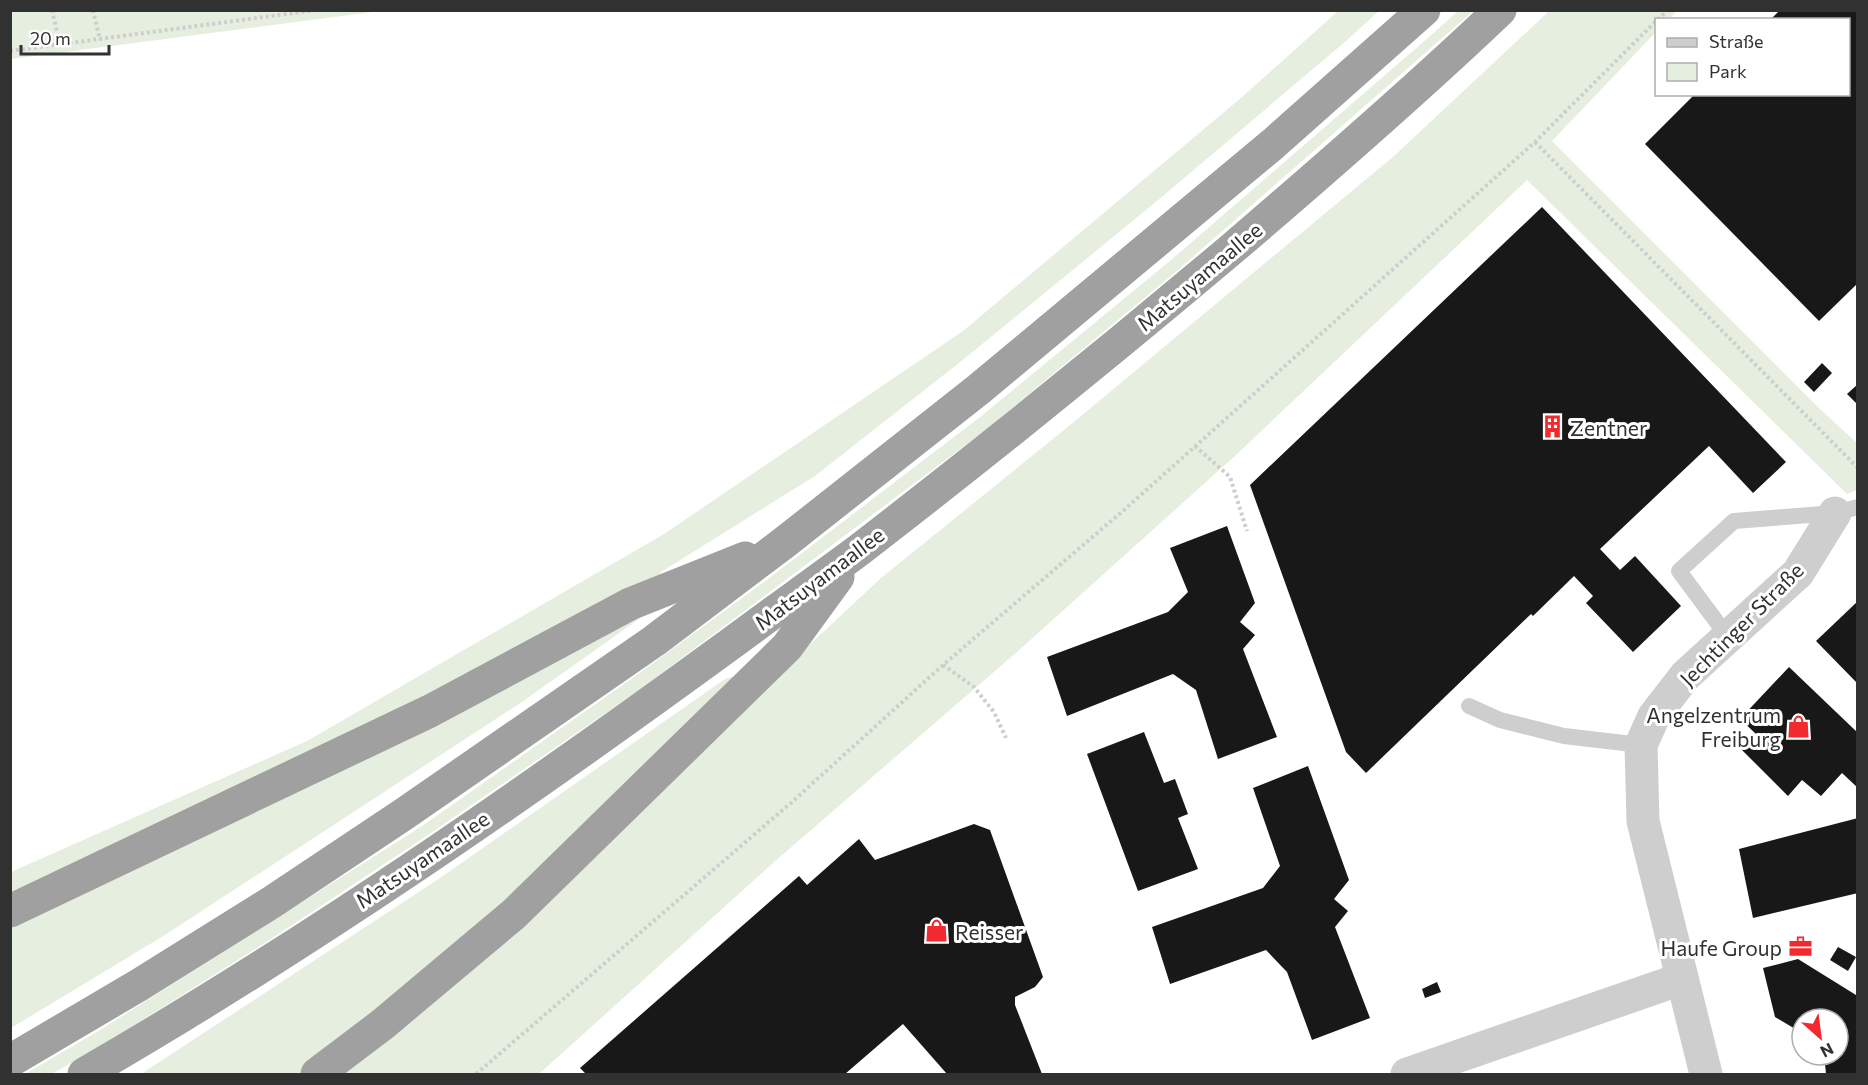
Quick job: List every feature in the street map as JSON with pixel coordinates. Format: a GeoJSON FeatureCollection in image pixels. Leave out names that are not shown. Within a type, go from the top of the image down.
{"type":"FeatureCollection","features":[{"type":"Feature","properties":{"kind":"highway"},"geometry":{"type":"LineString","coordinates":[[10,1061],[272,902],[404,814],[654,641],[785,542],[979,389],[1273,144],[1424,10]]}},
{"type":"Feature","properties":{"kind":"highway","name":"Matsuyamaallee"},"geometry":{"type":"LineString","coordinates":[[84,1074],[152,1034],[424,860],[648,704],[857,551],[1152,317],[1306,186],[1500,10]]}},
{"type":"Feature","properties":{"kind":"highway"},"geometry":{"type":"LineString","coordinates":[[10,911],[430,711],[630,604],[785,542]]}},
{"type":"Feature","properties":{"kind":"highway"},"geometry":{"type":"LineString","coordinates":[[316,1074],[383,1024],[514,914],[787,647],[857,551]]}},
{"type":"Feature","properties":{"kind":"street","name":"Jechtinger Straße"},"geometry":{"type":"LineString","coordinates":[[1706,1074],[1643,821],[1641,745],[1654,716],[1685,676],[1798,573],[1846,510]]}},
{"type":"Feature","properties":{"kind":"street"},"geometry":{"type":"LineString","coordinates":[[1407,1074],[1681,980]]}},
{"type":"Feature","properties":{"kind":"lane"},"geometry":{"type":"LineString","coordinates":[[1728,637],[1679,571],[1734,521],[1846,510]]}},
{"type":"Feature","properties":{"kind":"lane"},"geometry":{"type":"LineString","coordinates":[[1470,706],[1500,720],[1564,736],[1641,745]]}},
{"type":"Feature","properties":{"kind":"path"},"geometry":{"type":"LineString","coordinates":[[52,10],[60,45]]}},
{"type":"Feature","properties":{"kind":"path"},"geometry":{"type":"LineString","coordinates":[[93,10],[100,40]]}},
{"type":"Feature","properties":{"kind":"path"},"geometry":{"type":"LineString","coordinates":[[10,51],[316,10]]}},
{"type":"Feature","properties":{"kind":"path"},"geometry":{"type":"LineString","coordinates":[[476,1074],[792,802],[943,664],[1115,518],[1535,142],[1655,22]]}},
{"type":"Feature","properties":{"kind":"path"},"geometry":{"type":"LineString","coordinates":[[1535,142],[1857,468]]}},
{"type":"Feature","properties":{"kind":"path"},"geometry":{"type":"LineString","coordinates":[[1195,446],[1230,477],[1247,531]]}},
{"type":"Feature","properties":{"kind":"path"},"geometry":{"type":"LineString","coordinates":[[943,664],[975,687],[994,712],[1006,738]]}},
{"type":"Feature","properties":{"kind":"green space"},"geometry":{"type":"Polygon","coordinates":[[[11,10],[380,11],[11,59],[11,10]]]}},
{"type":"Feature","properties":{"kind":"green space"},"geometry":{"type":"Polygon","coordinates":[[[1338,11],[1379,11],[1157,201],[964,359],[815,476],[661,572],[639,619],[522,702],[165,935],[11,1028],[11,872],[307,741],[664,534],[963,331],[1242,97],[1338,11]]]}},
{"type":"Feature","properties":{"kind":"green space"},"geometry":{"type":"Polygon","coordinates":[[[1458,11],[1473,11],[1178,270],[988,428],[642,688],[425,837],[268,941],[109,1041],[52,1074],[25,1074],[100,1030],[422,826],[634,677],[768,579],[980,417],[1171,260],[1458,11]]]}},
{"type":"Feature","properties":{"kind":"green space"},"geometry":{"type":"Polygon","coordinates":[[[1549,11],[1677,11],[1670,18],[1655,18],[1655,33],[1552,141],[1820,409],[1857,443],[1857,490],[1847,494],[1527,180],[1236,455],[1017,652],[781,856],[539,1074],[141,1074],[437,880],[725,679],[793,660],[881,578],[1069,426],[1394,156],[1549,11]]]}},
{"type":"Feature","properties":{"kind":"building"},"geometry":{"type":"Polygon","coordinates":[[[1780,10],[1858,10],[1858,283],[1819,321],[1645,144],[1693,96],[1850,96],[1850,18],[1772,18],[1780,10]]]}},
{"type":"Feature","properties":{"kind":"building","name":"Zentner"},"geometry":{"type":"Polygon","coordinates":[[[1542,207],[1786,462],[1753,493],[1709,446],[1600,549],[1620,570],[1635,556],[1681,606],[1633,652],[1586,603],[1593,596],[1574,576],[1533,616],[1531,614],[1366,773],[1346,752],[1250,485],[1542,207]]]}},
{"type":"Feature","properties":{"kind":"building"},"geometry":{"type":"Polygon","coordinates":[[[1822,363],[1832,373],[1814,392],[1804,382],[1822,363]]]}},
{"type":"Feature","properties":{"kind":"building"},"geometry":{"type":"Polygon","coordinates":[[[1858,384],[1858,405],[1847,394],[1858,384]]]}},
{"type":"Feature","properties":{"kind":"building"},"geometry":{"type":"Polygon","coordinates":[[[1227,526],[1255,603],[1240,622],[1255,635],[1243,649],[1277,737],[1218,759],[1196,690],[1173,674],[1067,716],[1047,657],[1168,612],[1188,592],[1170,548],[1227,526]]]}},
{"type":"Feature","properties":{"kind":"building"},"geometry":{"type":"Polygon","coordinates":[[[1858,601],[1858,684],[1816,641],[1858,601]]]}},
{"type":"Feature","properties":{"kind":"building","name":"Angelzentrum Freiburg"},"geometry":{"type":"Polygon","coordinates":[[[1789,667],[1858,733],[1858,788],[1842,773],[1821,796],[1802,780],[1788,796],[1741,749],[1756,734],[1740,719],[1789,667]]]}},
{"type":"Feature","properties":{"kind":"building"},"geometry":{"type":"Polygon","coordinates":[[[1144,732],[1164,783],[1175,779],[1188,814],[1178,818],[1198,869],[1138,891],[1087,754],[1144,732]]]}},
{"type":"Feature","properties":{"kind":"building"},"geometry":{"type":"Polygon","coordinates":[[[1308,766],[1349,880],[1334,899],[1348,911],[1335,927],[1370,1018],[1312,1040],[1287,972],[1266,950],[1170,984],[1152,927],[1263,888],[1280,866],[1253,788],[1308,766]]]}},
{"type":"Feature","properties":{"kind":"building"},"geometry":{"type":"Polygon","coordinates":[[[1858,818],[1858,893],[1753,918],[1739,849],[1858,818]]]}},
{"type":"Feature","properties":{"kind":"building"},"geometry":{"type":"Polygon","coordinates":[[[974,824],[990,830],[1043,977],[1035,987],[1015,997],[1015,1005],[1042,1074],[947,1074],[903,1024],[845,1074],[586,1074],[580,1068],[799,876],[807,885],[859,839],[875,860],[974,824]]]}},
{"type":"Feature","properties":{"kind":"building"},"geometry":{"type":"Polygon","coordinates":[[[1838,947],[1856,957],[1848,971],[1830,960],[1838,947]]]}},
{"type":"Feature","properties":{"kind":"building"},"geometry":{"type":"Polygon","coordinates":[[[1798,959],[1856,995],[1858,994],[1858,1074],[1826,1074],[1825,1067],[1850,1067],[1850,1007],[1790,1007],[1790,1026],[1775,1017],[1763,968],[1798,959]]]}},
{"type":"Feature","properties":{"kind":"building"},"geometry":{"type":"Polygon","coordinates":[[[1437,982],[1441,992],[1425,998],[1422,989],[1437,982]]]}},
{"type":"Feature","properties":{"kind":"place","name":"Zentner"},"geometry":{"type":"Point","coordinates":[1552,427]}},
{"type":"Feature","properties":{"kind":"place","name":"Angelzentrum Freiburg"},"geometry":{"type":"Point","coordinates":[1799,726]}},
{"type":"Feature","properties":{"kind":"place","name":"Reisser"},"geometry":{"type":"Point","coordinates":[937,931]}},
{"type":"Feature","properties":{"kind":"place","name":"Haufe Group"},"geometry":{"type":"Point","coordinates":[1800,947]}}]}
